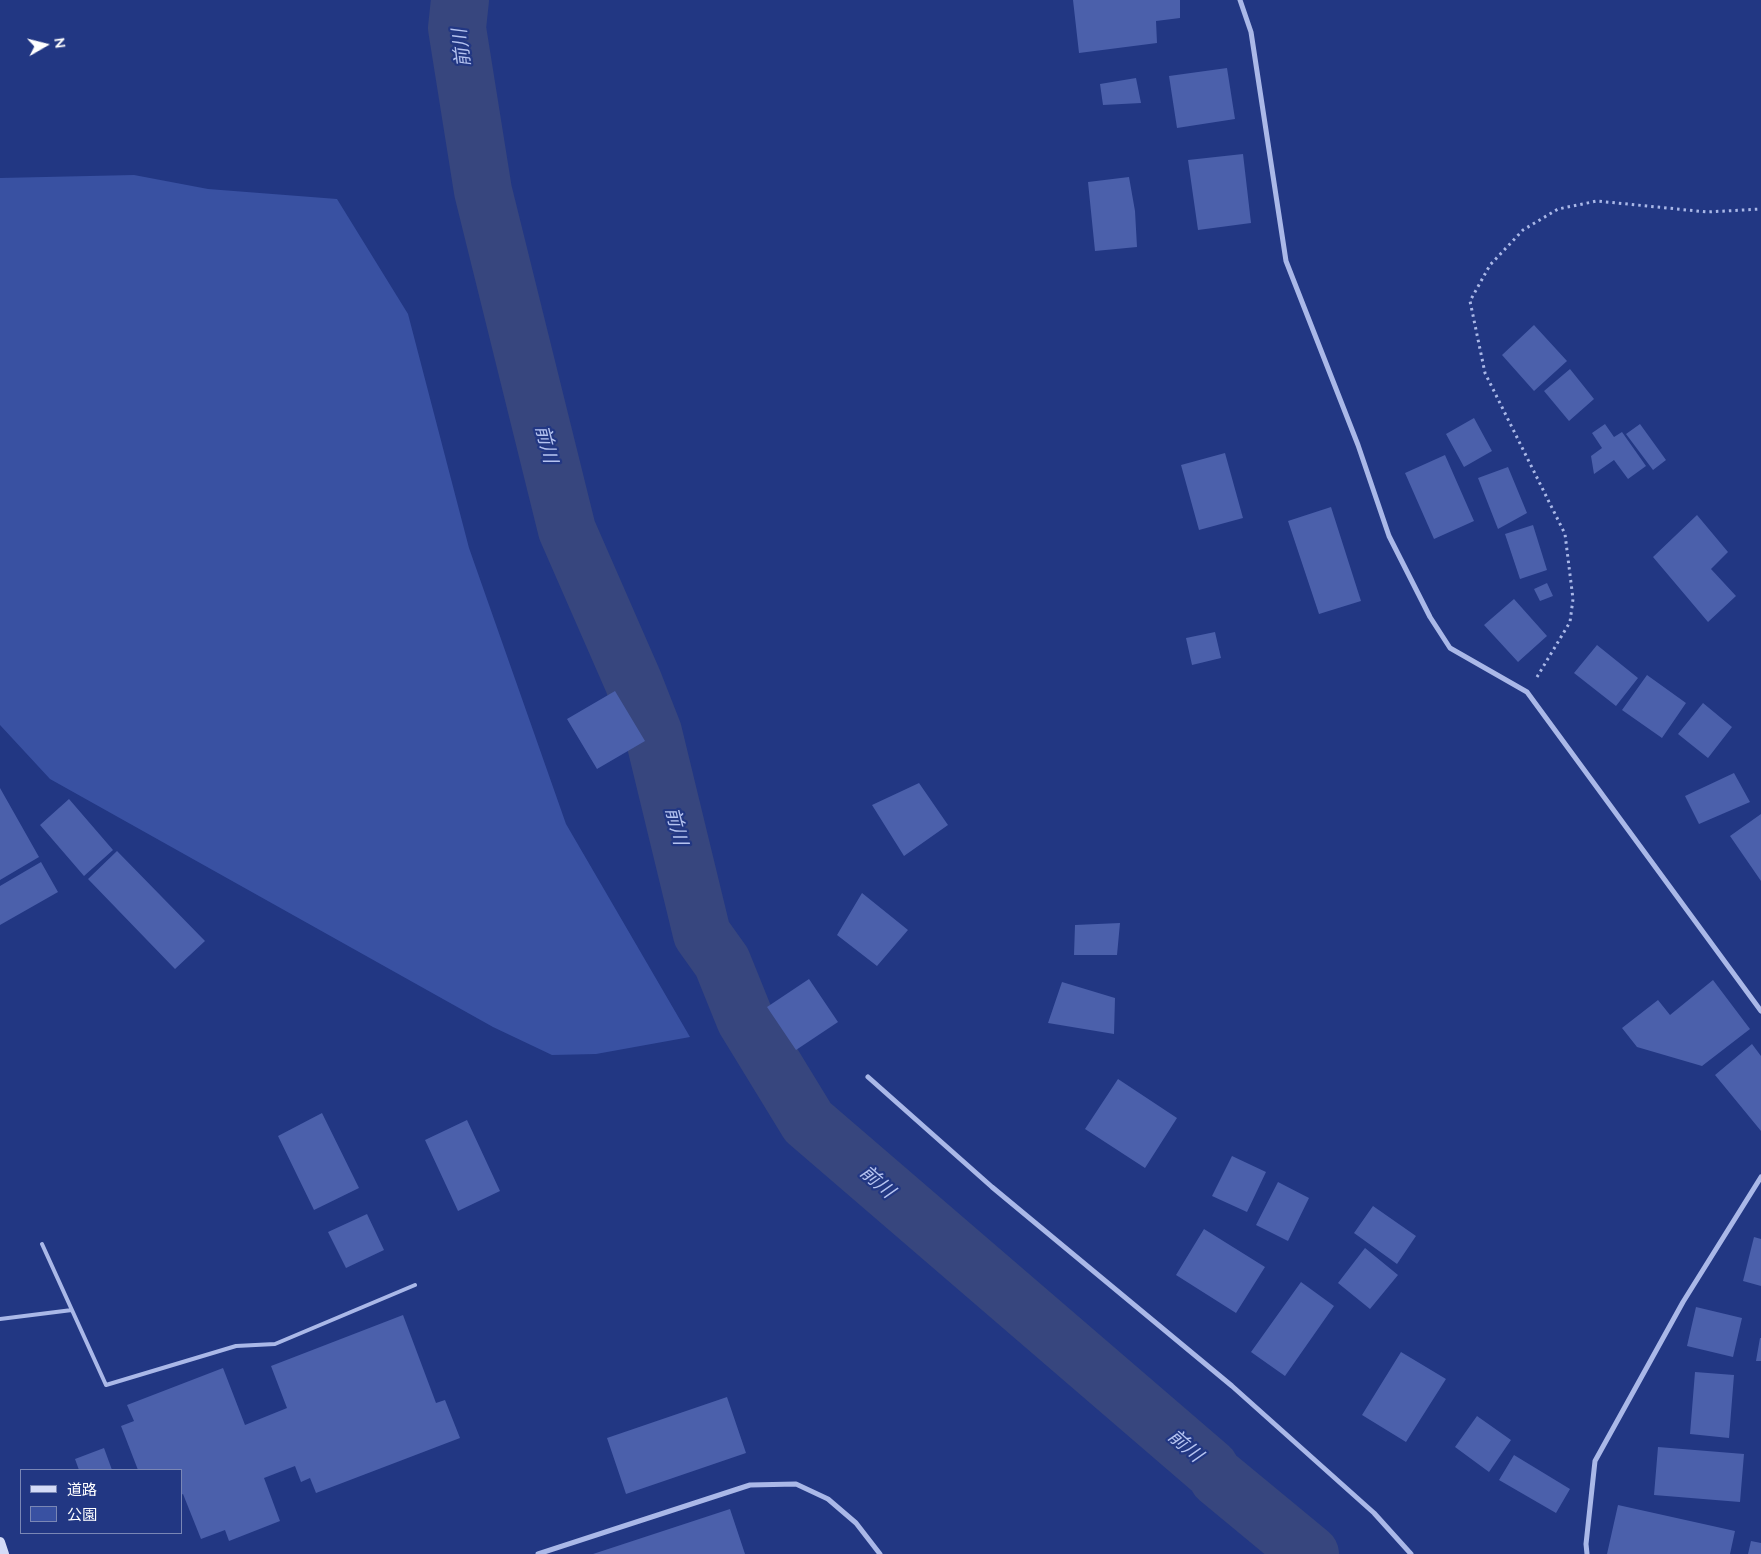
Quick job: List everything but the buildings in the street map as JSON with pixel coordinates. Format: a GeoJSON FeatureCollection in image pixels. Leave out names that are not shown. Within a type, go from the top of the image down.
{"type":"FeatureCollection","features":[{"type":"Feature","properties":{"kind":"street"},"geometry":{"type":"LineString","coordinates":[[1240,0],[1251,32],[1286,262],[1358,445],[1389,536],[1430,617],[1450,648],[1527,692],[1761,1011]]}},
{"type":"Feature","properties":{"kind":"street"},"geometry":{"type":"LineString","coordinates":[[868,1077],[992,1187],[1232,1386],[1374,1513],[1411,1554]]}},
{"type":"Feature","properties":{"kind":"street"},"geometry":{"type":"LineString","coordinates":[[1587,1554],[1586,1544],[1595,1461],[1683,1302],[1761,1177]]}},
{"type":"Feature","properties":{"kind":"street"},"geometry":{"type":"LineString","coordinates":[[538,1554],[750,1485],[796,1484],[828,1499],[856,1523],[880,1554]]}},
{"type":"Feature","properties":{"kind":"street"},"geometry":{"type":"LineString","coordinates":[[0,1542],[4,1554]]}},
{"type":"Feature","properties":{"kind":"lane"},"geometry":{"type":"LineString","coordinates":[[42,1244],[106,1385],[236,1346],[275,1344],[414,1285]]}},
{"type":"Feature","properties":{"kind":"lane"},"geometry":{"type":"LineString","coordinates":[[0,1319],[72,1310]]}},
{"type":"Feature","properties":{"kind":"path"},"geometry":{"type":"LineString","coordinates":[[1527,692],[1570,622],[1573,599],[1564,534],[1485,373],[1470,301],[1490,265],[1524,230],[1558,209],[1596,200],[1707,212],[1761,209]]}},
{"type":"Feature","properties":{"kind":"green space"},"geometry":{"type":"Polygon","coordinates":[[[134,175],[208,189],[337,199],[408,314],[469,548],[566,824],[690,1037],[596,1054],[552,1055],[493,1027],[50,779],[0,725],[0,178],[134,175]]]}},
{"type":"Feature","properties":{"kind":"waterway","name":"前川"},"geometry":{"type":"LineString","coordinates":[[460,0],[457,28],[483,191],[567,530],[633,681],[653,732],[702,934],[722,962],[745,1019],[808,1122],[1210,1468]]}},
{"type":"Feature","properties":{"kind":"waterway","name":"前川"},"geometry":{"type":"LineString","coordinates":[[1218,1478],[1310,1554]]}}]}
